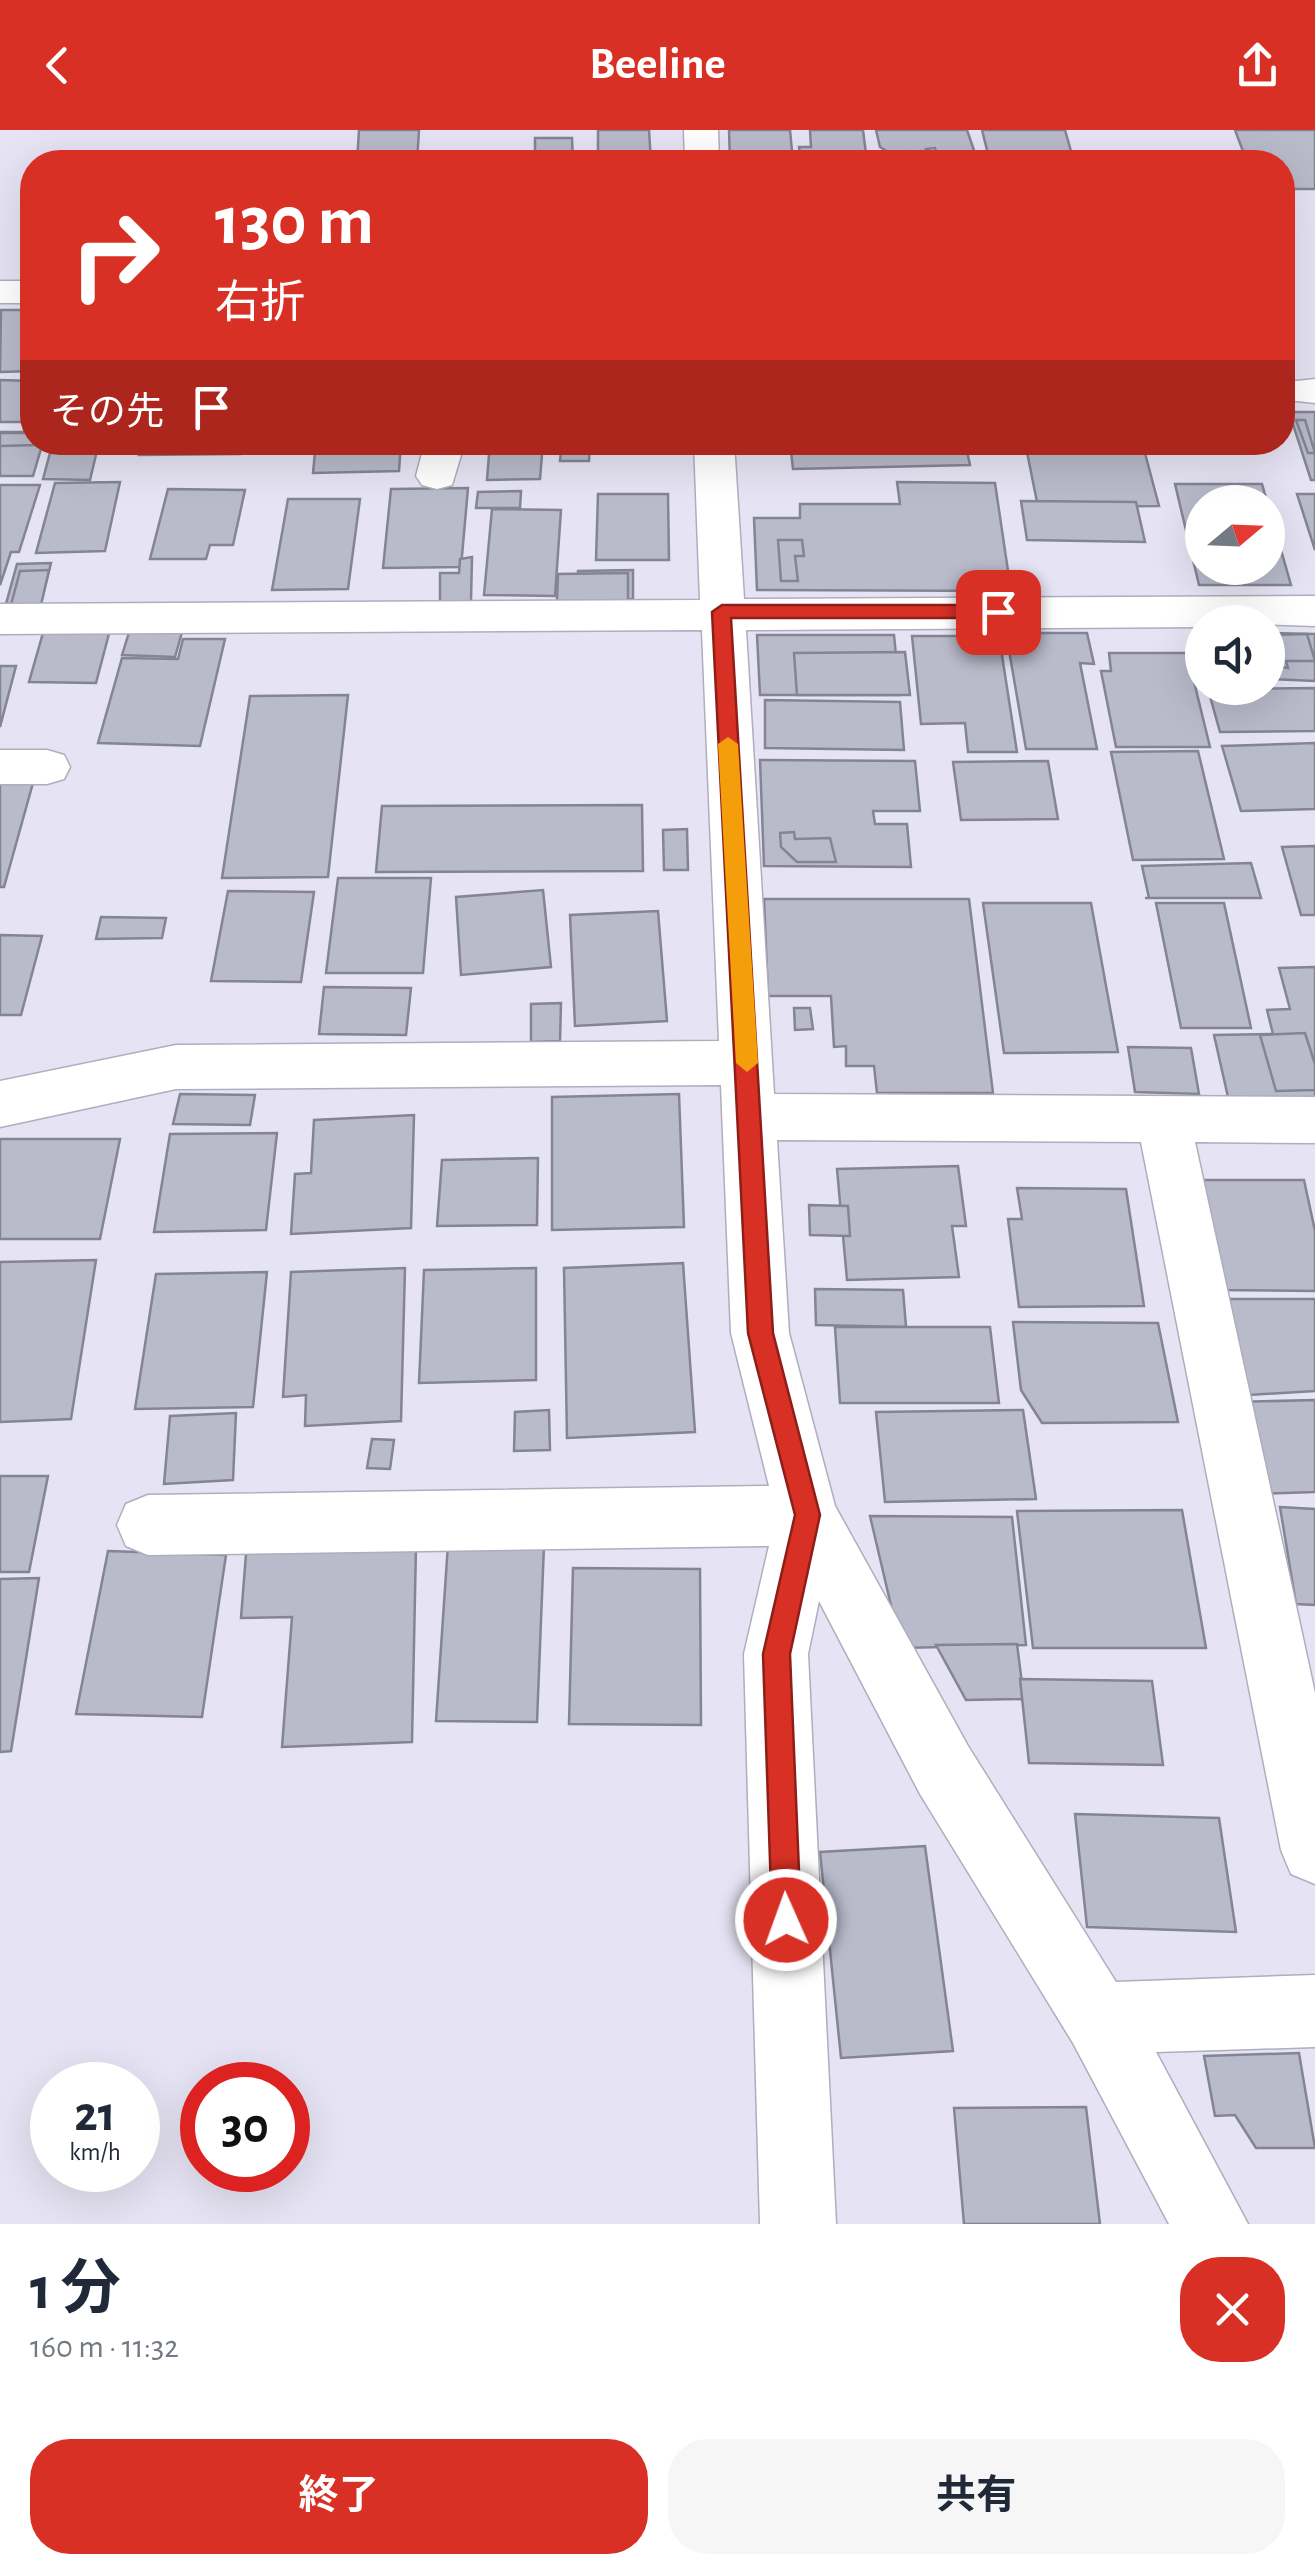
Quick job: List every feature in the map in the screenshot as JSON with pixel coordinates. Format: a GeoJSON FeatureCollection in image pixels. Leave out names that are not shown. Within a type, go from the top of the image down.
{"type":"FeatureCollection","features":[{"type":"Feature","properties":{"kind":"street"},"geometry":{"type":"LineString","coordinates":[[715,455],[760,1333],[808,1515],[944,1770],[1098,2018],[1210,2224]]}},
{"type":"Feature","properties":{"kind":"street"},"geometry":{"type":"LineString","coordinates":[[0,620],[722,612],[1315,611]]}},
{"type":"Feature","properties":{"kind":"street"},"geometry":{"type":"LineString","coordinates":[[0,768],[47,767]]}},
{"type":"Feature","properties":{"kind":"street"},"geometry":{"type":"LineString","coordinates":[[0,1104],[176,1067],[749,1090],[1163,1120],[1315,1120]]}},
{"type":"Feature","properties":{"kind":"street"},"geometry":{"type":"LineString","coordinates":[[1163,1120],[1315,1850]]}},
{"type":"Feature","properties":{"kind":"street"},"geometry":{"type":"LineString","coordinates":[[148,1524],[808,1515]]}},
{"type":"Feature","properties":{"kind":"street"},"geometry":{"type":"LineString","coordinates":[[798,2224],[776,1654],[808,1515]]}},
{"type":"Feature","properties":{"kind":"street"},"geometry":{"type":"LineString","coordinates":[[1098,2018],[1315,2011]]}},
{"type":"Feature","properties":{"kind":"building"},"geometry":{"type":"Polygon","coordinates":[[[359,130],[419,130],[418,150],[358,150],[359,130]]]}},
{"type":"Feature","properties":{"kind":"building"},"geometry":{"type":"Polygon","coordinates":[[[598,130],[649,130],[650,150],[598,150],[598,130]]]}},
{"type":"Feature","properties":{"kind":"building"},"geometry":{"type":"Polygon","coordinates":[[[729,130],[790,130],[792,150],[730,150],[729,130]]]}},
{"type":"Feature","properties":{"kind":"building"},"geometry":{"type":"Polygon","coordinates":[[[810,130],[863,130],[866,150],[799,147],[811,147],[810,130]]]}},
{"type":"Feature","properties":{"kind":"building"},"geometry":{"type":"Polygon","coordinates":[[[876,130],[967,130],[974,150],[885,150],[880,147],[876,130]]]}},
{"type":"Feature","properties":{"kind":"building"},"geometry":{"type":"Polygon","coordinates":[[[982,130],[1065,130],[1071,150],[987,150],[982,130]]]}},
{"type":"Feature","properties":{"kind":"building"},"geometry":{"type":"Polygon","coordinates":[[[1235,130],[1315,130],[1315,189],[1295,189],[1295,150],[1242,150],[1235,130]]]}},
{"type":"Feature","properties":{"kind":"building"},"geometry":{"type":"Polygon","coordinates":[[[535,138],[572,138],[572,150],[535,150],[535,138]]]}},
{"type":"Feature","properties":{"kind":"building"},"geometry":{"type":"Polygon","coordinates":[[[1,310],[20,310],[20,371],[0,372],[1,310]]]}},
{"type":"Feature","properties":{"kind":"building"},"geometry":{"type":"Polygon","coordinates":[[[0,380],[20,381],[20,422],[0,422],[0,380]]]}},
{"type":"Feature","properties":{"kind":"building"},"geometry":{"type":"Polygon","coordinates":[[[1295,412],[1315,412],[1315,480],[1311,480],[1295,431],[1295,412]]]}},
{"type":"Feature","properties":{"kind":"building"},"geometry":{"type":"Polygon","coordinates":[[[1296,420],[1305,420],[1315,453],[1308,453],[1296,420]]]}},
{"type":"Feature","properties":{"kind":"building"},"geometry":{"type":"Polygon","coordinates":[[[0,432],[20,432],[20,455],[39,455],[33,476],[0,476],[0,432]]]}},
{"type":"Feature","properties":{"kind":"building"},"geometry":{"type":"Polygon","coordinates":[[[0,433],[20,433],[20,445],[0,446],[0,433]]]}},
{"type":"Feature","properties":{"kind":"building"},"geometry":{"type":"Polygon","coordinates":[[[49,455],[96,455],[90,480],[43,479],[49,455]]]}},
{"type":"Feature","properties":{"kind":"building"},"geometry":{"type":"Polygon","coordinates":[[[315,455],[400,455],[399,471],[313,473],[315,455]]]}},
{"type":"Feature","properties":{"kind":"building"},"geometry":{"type":"Polygon","coordinates":[[[489,455],[542,455],[540,479],[487,480],[489,455]]]}},
{"type":"Feature","properties":{"kind":"building"},"geometry":{"type":"Polygon","coordinates":[[[561,455],[589,455],[589,461],[560,461],[561,455]]]}},
{"type":"Feature","properties":{"kind":"building"},"geometry":{"type":"Polygon","coordinates":[[[791,455],[968,455],[970,465],[793,469],[791,455]]]}},
{"type":"Feature","properties":{"kind":"building"},"geometry":{"type":"Polygon","coordinates":[[[1028,455],[1145,455],[1159,506],[1038,507],[1028,455]]]}},
{"type":"Feature","properties":{"kind":"building"},"geometry":{"type":"Polygon","coordinates":[[[120,482],[105,551],[36,553],[55,483],[120,482]]]}},
{"type":"Feature","properties":{"kind":"building"},"geometry":{"type":"Polygon","coordinates":[[[897,482],[995,483],[1011,591],[757,590],[754,518],[800,518],[800,504],[900,504],[897,482]]]}},
{"type":"Feature","properties":{"kind":"building"},"geometry":{"type":"Polygon","coordinates":[[[1175,484],[1262,484],[1185,485],[1185,526],[1175,484]]]}},
{"type":"Feature","properties":{"kind":"building"},"geometry":{"type":"Polygon","coordinates":[[[0,485],[40,485],[19,552],[11,552],[0,585],[0,485]]]}},
{"type":"Feature","properties":{"kind":"building"},"geometry":{"type":"Polygon","coordinates":[[[468,488],[461,567],[383,568],[391,489],[468,488]]]}},
{"type":"Feature","properties":{"kind":"building"},"geometry":{"type":"Polygon","coordinates":[[[168,489],[245,490],[233,545],[210,545],[206,559],[150,559],[168,489]]]}},
{"type":"Feature","properties":{"kind":"building"},"geometry":{"type":"Polygon","coordinates":[[[521,491],[520,508],[476,508],[478,492],[521,491]]]}},
{"type":"Feature","properties":{"kind":"building"},"geometry":{"type":"Polygon","coordinates":[[[598,494],[668,494],[669,560],[596,560],[598,494]]]}},
{"type":"Feature","properties":{"kind":"building"},"geometry":{"type":"Polygon","coordinates":[[[1297,494],[1315,494],[1315,550],[1297,494]]]}},
{"type":"Feature","properties":{"kind":"building"},"geometry":{"type":"Polygon","coordinates":[[[288,499],[360,499],[348,589],[272,590],[288,499]]]}},
{"type":"Feature","properties":{"kind":"building"},"geometry":{"type":"Polygon","coordinates":[[[1021,501],[1136,502],[1145,542],[1027,540],[1021,501]]]}},
{"type":"Feature","properties":{"kind":"building"},"geometry":{"type":"Polygon","coordinates":[[[492,509],[561,510],[555,596],[484,595],[492,509]]]}},
{"type":"Feature","properties":{"kind":"building"},"geometry":{"type":"Polygon","coordinates":[[[778,540],[802,540],[804,556],[795,556],[798,581],[781,581],[778,540]]]}},
{"type":"Feature","properties":{"kind":"building"},"geometry":{"type":"Polygon","coordinates":[[[472,557],[471,601],[440,602],[440,573],[459,573],[460,559],[472,557]]]}},
{"type":"Feature","properties":{"kind":"building"},"geometry":{"type":"Polygon","coordinates":[[[51,563],[41,603],[6,604],[17,564],[51,563]]]}},
{"type":"Feature","properties":{"kind":"building"},"geometry":{"type":"Polygon","coordinates":[[[1285,564],[1291,585],[1285,585],[1285,564]]]}},
{"type":"Feature","properties":{"kind":"building"},"geometry":{"type":"Polygon","coordinates":[[[49,570],[41,605],[11,605],[20,571],[49,570]]]}},
{"type":"Feature","properties":{"kind":"building"},"geometry":{"type":"Polygon","coordinates":[[[633,570],[633,599],[578,600],[578,571],[633,570]]]}},
{"type":"Feature","properties":{"kind":"building"},"geometry":{"type":"Polygon","coordinates":[[[628,573],[628,601],[557,601],[558,574],[628,573]]]}},
{"type":"Feature","properties":{"kind":"building"},"geometry":{"type":"Polygon","coordinates":[[[132,623],[184,625],[175,657],[122,655],[132,623]]]}},
{"type":"Feature","properties":{"kind":"building"},"geometry":{"type":"Polygon","coordinates":[[[45,626],[111,626],[96,683],[29,682],[45,626]]]}},
{"type":"Feature","properties":{"kind":"building"},"geometry":{"type":"Polygon","coordinates":[[[1006,633],[1087,633],[1094,664],[1080,663],[1097,749],[1026,749],[1006,633]]]}},
{"type":"Feature","properties":{"kind":"building"},"geometry":{"type":"Polygon","coordinates":[[[1285,633],[1315,634],[1315,681],[1285,680],[1285,633]]]}},
{"type":"Feature","properties":{"kind":"building"},"geometry":{"type":"Polygon","coordinates":[[[1307,634],[1315,661],[1286,661],[1288,668],[1285,668],[1285,635],[1307,634]]]}},
{"type":"Feature","properties":{"kind":"building"},"geometry":{"type":"Polygon","coordinates":[[[757,635],[894,635],[900,695],[760,695],[757,635]]]}},
{"type":"Feature","properties":{"kind":"building"},"geometry":{"type":"Polygon","coordinates":[[[912,636],[999,636],[1017,752],[968,752],[965,723],[921,724],[912,636]]]}},
{"type":"Feature","properties":{"kind":"building"},"geometry":{"type":"Polygon","coordinates":[[[183,639],[225,639],[200,746],[98,743],[122,658],[178,659],[183,639]]]}},
{"type":"Feature","properties":{"kind":"building"},"geometry":{"type":"Polygon","coordinates":[[[905,652],[910,695],[797,695],[794,653],[905,652]]]}},
{"type":"Feature","properties":{"kind":"building"},"geometry":{"type":"Polygon","coordinates":[[[1109,653],[1185,653],[1185,705],[1200,705],[1210,747],[1116,747],[1101,671],[1111,671],[1109,653]]]}},
{"type":"Feature","properties":{"kind":"building"},"geometry":{"type":"Polygon","coordinates":[[[0,666],[16,666],[0,727],[0,666]]]}},
{"type":"Feature","properties":{"kind":"building"},"geometry":{"type":"Polygon","coordinates":[[[1285,688],[1315,688],[1315,731],[1220,732],[1212,705],[1285,705],[1285,688]]]}},
{"type":"Feature","properties":{"kind":"building"},"geometry":{"type":"Polygon","coordinates":[[[348,695],[328,877],[222,878],[250,696],[348,695]]]}},
{"type":"Feature","properties":{"kind":"building"},"geometry":{"type":"Polygon","coordinates":[[[765,700],[900,702],[904,750],[765,748],[765,700]]]}},
{"type":"Feature","properties":{"kind":"building"},"geometry":{"type":"Polygon","coordinates":[[[1315,743],[1315,809],[1241,811],[1222,746],[1315,743]]]}},
{"type":"Feature","properties":{"kind":"building"},"geometry":{"type":"Polygon","coordinates":[[[1198,751],[1224,859],[1133,860],[1111,752],[1198,751]]]}},
{"type":"Feature","properties":{"kind":"building"},"geometry":{"type":"Polygon","coordinates":[[[760,760],[915,761],[920,811],[873,811],[875,824],[907,824],[911,867],[764,866],[760,760]]]}},
{"type":"Feature","properties":{"kind":"building"},"geometry":{"type":"Polygon","coordinates":[[[1048,761],[1058,819],[961,820],[953,762],[1048,761]]]}},
{"type":"Feature","properties":{"kind":"building"},"geometry":{"type":"Polygon","coordinates":[[[0,782],[33,783],[4,887],[0,887],[0,782]]]}},
{"type":"Feature","properties":{"kind":"building"},"geometry":{"type":"Polygon","coordinates":[[[642,805],[643,871],[376,872],[382,806],[642,805]]]}},
{"type":"Feature","properties":{"kind":"building"},"geometry":{"type":"Polygon","coordinates":[[[687,829],[688,870],[664,870],[663,830],[687,829]]]}},
{"type":"Feature","properties":{"kind":"building"},"geometry":{"type":"Polygon","coordinates":[[[794,832],[795,839],[830,838],[836,862],[797,862],[781,847],[780,833],[794,832]]]}},
{"type":"Feature","properties":{"kind":"building"},"geometry":{"type":"Polygon","coordinates":[[[1315,846],[1315,915],[1301,915],[1282,847],[1315,846]]]}},
{"type":"Feature","properties":{"kind":"building"},"geometry":{"type":"Polygon","coordinates":[[[1251,863],[1261,898],[1149,898],[1142,866],[1251,863]]]}},
{"type":"Feature","properties":{"kind":"building"},"geometry":{"type":"Polygon","coordinates":[[[338,878],[431,878],[423,973],[326,973],[338,878]]]}},
{"type":"Feature","properties":{"kind":"building"},"geometry":{"type":"Polygon","coordinates":[[[543,890],[551,967],[461,975],[456,897],[543,890]]]}},
{"type":"Feature","properties":{"kind":"building"},"geometry":{"type":"Polygon","coordinates":[[[228,891],[314,892],[301,982],[211,981],[228,891]]]}},
{"type":"Feature","properties":{"kind":"building"},"geometry":{"type":"Polygon","coordinates":[[[764,899],[969,899],[993,1093],[877,1093],[874,1066],[846,1066],[846,1046],[834,1047],[831,996],[768,996],[764,899]]]}},
{"type":"Feature","properties":{"kind":"building"},"geometry":{"type":"Polygon","coordinates":[[[983,903],[1091,903],[1118,1052],[1004,1053],[983,903]]]}},
{"type":"Feature","properties":{"kind":"building"},"geometry":{"type":"Polygon","coordinates":[[[1156,903],[1224,903],[1251,1028],[1181,1028],[1156,903]]]}},
{"type":"Feature","properties":{"kind":"building"},"geometry":{"type":"Polygon","coordinates":[[[658,911],[667,1021],[575,1026],[570,915],[658,911]]]}},
{"type":"Feature","properties":{"kind":"building"},"geometry":{"type":"Polygon","coordinates":[[[101,917],[166,918],[162,938],[96,939],[101,917]]]}},
{"type":"Feature","properties":{"kind":"building"},"geometry":{"type":"Polygon","coordinates":[[[0,935],[42,936],[21,1015],[0,1015],[0,935]]]}},
{"type":"Feature","properties":{"kind":"building"},"geometry":{"type":"Polygon","coordinates":[[[1315,967],[1315,1104],[1230,1106],[1214,1035],[1273,1034],[1267,1010],[1290,1009],[1279,968],[1315,967]]]}},
{"type":"Feature","properties":{"kind":"building"},"geometry":{"type":"Polygon","coordinates":[[[324,987],[411,988],[406,1035],[319,1034],[324,987]]]}},
{"type":"Feature","properties":{"kind":"building"},"geometry":{"type":"Polygon","coordinates":[[[561,1003],[560,1041],[531,1042],[531,1004],[561,1003]]]}},
{"type":"Feature","properties":{"kind":"building"},"geometry":{"type":"Polygon","coordinates":[[[794,1008],[810,1008],[813,1029],[795,1030],[794,1008]]]}},
{"type":"Feature","properties":{"kind":"building"},"geometry":{"type":"Polygon","coordinates":[[[1305,1033],[1315,1064],[1315,1090],[1276,1091],[1260,1035],[1305,1033]]]}},
{"type":"Feature","properties":{"kind":"building"},"geometry":{"type":"Polygon","coordinates":[[[1128,1047],[1191,1048],[1199,1094],[1135,1092],[1128,1047]]]}},
{"type":"Feature","properties":{"kind":"building"},"geometry":{"type":"Polygon","coordinates":[[[180,1094],[255,1095],[250,1125],[173,1124],[180,1094]]]}},
{"type":"Feature","properties":{"kind":"building"},"geometry":{"type":"Polygon","coordinates":[[[679,1094],[684,1227],[552,1230],[552,1097],[679,1094]]]}},
{"type":"Feature","properties":{"kind":"building"},"geometry":{"type":"Polygon","coordinates":[[[414,1115],[411,1228],[291,1234],[295,1174],[311,1173],[314,1120],[414,1115]]]}},
{"type":"Feature","properties":{"kind":"building"},"geometry":{"type":"Polygon","coordinates":[[[277,1133],[266,1230],[154,1232],[170,1134],[277,1133]]]}},
{"type":"Feature","properties":{"kind":"building"},"geometry":{"type":"Polygon","coordinates":[[[0,1139],[120,1139],[100,1239],[0,1239],[0,1139]]]}},
{"type":"Feature","properties":{"kind":"building"},"geometry":{"type":"Polygon","coordinates":[[[538,1158],[537,1225],[437,1226],[442,1160],[538,1158]]]}},
{"type":"Feature","properties":{"kind":"building"},"geometry":{"type":"Polygon","coordinates":[[[958,1166],[966,1226],[952,1226],[959,1277],[847,1280],[837,1169],[958,1166]]]}},
{"type":"Feature","properties":{"kind":"building"},"geometry":{"type":"Polygon","coordinates":[[[1198,1180],[1304,1180],[1315,1231],[1315,1291],[1218,1290],[1198,1180]]]}},
{"type":"Feature","properties":{"kind":"building"},"geometry":{"type":"Polygon","coordinates":[[[1017,1188],[1126,1189],[1144,1306],[1019,1307],[1008,1219],[1022,1219],[1017,1188]]]}},
{"type":"Feature","properties":{"kind":"building"},"geometry":{"type":"Polygon","coordinates":[[[809,1205],[848,1206],[850,1236],[810,1235],[809,1205]]]}},
{"type":"Feature","properties":{"kind":"building"},"geometry":{"type":"Polygon","coordinates":[[[96,1260],[71,1419],[0,1422],[0,1262],[96,1260]]]}},
{"type":"Feature","properties":{"kind":"building"},"geometry":{"type":"Polygon","coordinates":[[[683,1263],[695,1432],[567,1438],[564,1268],[683,1263]]]}},
{"type":"Feature","properties":{"kind":"building"},"geometry":{"type":"Polygon","coordinates":[[[405,1268],[401,1421],[305,1426],[306,1395],[283,1397],[291,1272],[405,1268]]]}},
{"type":"Feature","properties":{"kind":"building"},"geometry":{"type":"Polygon","coordinates":[[[536,1268],[536,1380],[419,1383],[424,1270],[536,1268]]]}},
{"type":"Feature","properties":{"kind":"building"},"geometry":{"type":"Polygon","coordinates":[[[267,1272],[253,1407],[135,1409],[156,1274],[267,1272]]]}},
{"type":"Feature","properties":{"kind":"building"},"geometry":{"type":"Polygon","coordinates":[[[815,1289],[903,1290],[906,1327],[816,1325],[815,1289]]]}},
{"type":"Feature","properties":{"kind":"building"},"geometry":{"type":"Polygon","coordinates":[[[1227,1299],[1315,1299],[1315,1391],[1249,1395],[1227,1299]]]}},
{"type":"Feature","properties":{"kind":"building"},"geometry":{"type":"Polygon","coordinates":[[[1013,1322],[1158,1323],[1178,1422],[1042,1423],[1021,1390],[1013,1322]]]}},
{"type":"Feature","properties":{"kind":"building"},"geometry":{"type":"Polygon","coordinates":[[[835,1327],[990,1327],[999,1403],[840,1403],[835,1327]]]}},
{"type":"Feature","properties":{"kind":"building"},"geometry":{"type":"Polygon","coordinates":[[[1315,1400],[1315,1492],[1254,1494],[1235,1402],[1315,1400]]]}},
{"type":"Feature","properties":{"kind":"building"},"geometry":{"type":"Polygon","coordinates":[[[549,1410],[550,1450],[514,1451],[515,1412],[549,1410]]]}},
{"type":"Feature","properties":{"kind":"building"},"geometry":{"type":"Polygon","coordinates":[[[1023,1410],[1036,1499],[885,1502],[876,1412],[1023,1410]]]}},
{"type":"Feature","properties":{"kind":"building"},"geometry":{"type":"Polygon","coordinates":[[[236,1413],[233,1480],[164,1484],[170,1416],[236,1413]]]}},
{"type":"Feature","properties":{"kind":"building"},"geometry":{"type":"Polygon","coordinates":[[[372,1439],[394,1440],[390,1469],[367,1468],[372,1439]]]}},
{"type":"Feature","properties":{"kind":"building"},"geometry":{"type":"Polygon","coordinates":[[[0,1476],[48,1476],[29,1572],[0,1572],[0,1476]]]}},
{"type":"Feature","properties":{"kind":"building"},"geometry":{"type":"Polygon","coordinates":[[[1280,1507],[1315,1509],[1315,1605],[1296,1604],[1280,1507]]]}},
{"type":"Feature","properties":{"kind":"building"},"geometry":{"type":"Polygon","coordinates":[[[1182,1510],[1206,1648],[1033,1648],[1017,1511],[1182,1510]]]}},
{"type":"Feature","properties":{"kind":"building"},"geometry":{"type":"Polygon","coordinates":[[[870,1516],[1012,1517],[1026,1645],[901,1648],[870,1516]]]}},
{"type":"Feature","properties":{"kind":"building"},"geometry":{"type":"Polygon","coordinates":[[[448,1544],[544,1545],[537,1722],[436,1721],[448,1544]]]}},
{"type":"Feature","properties":{"kind":"building"},"geometry":{"type":"Polygon","coordinates":[[[416,1546],[412,1742],[282,1747],[292,1617],[241,1618],[246,1554],[416,1546]]]}},
{"type":"Feature","properties":{"kind":"building"},"geometry":{"type":"Polygon","coordinates":[[[108,1551],[226,1555],[202,1717],[76,1714],[108,1551]]]}},
{"type":"Feature","properties":{"kind":"building"},"geometry":{"type":"Polygon","coordinates":[[[573,1568],[700,1569],[701,1725],[569,1724],[573,1568]]]}},
{"type":"Feature","properties":{"kind":"building"},"geometry":{"type":"Polygon","coordinates":[[[39,1578],[11,1751],[0,1752],[0,1579],[39,1578]]]}},
{"type":"Feature","properties":{"kind":"building"},"geometry":{"type":"Polygon","coordinates":[[[1017,1644],[1024,1699],[966,1700],[936,1645],[1017,1644]]]}},
{"type":"Feature","properties":{"kind":"building"},"geometry":{"type":"Polygon","coordinates":[[[1020,1679],[1152,1681],[1163,1765],[1029,1763],[1020,1679]]]}},
{"type":"Feature","properties":{"kind":"building"},"geometry":{"type":"Polygon","coordinates":[[[1075,1814],[1219,1818],[1236,1932],[1087,1927],[1075,1814]]]}},
{"type":"Feature","properties":{"kind":"building"},"geometry":{"type":"Polygon","coordinates":[[[925,1846],[953,2051],[841,2058],[820,1852],[925,1846]]]}},
{"type":"Feature","properties":{"kind":"building"},"geometry":{"type":"Polygon","coordinates":[[[1299,2053],[1315,2148],[1256,2148],[1235,2115],[1215,2116],[1204,2056],[1299,2053]]]}},
{"type":"Feature","properties":{"kind":"building"},"geometry":{"type":"Polygon","coordinates":[[[1086,2107],[1100,2224],[964,2224],[954,2108],[1086,2107]]]}},
{"type":"Feature","properties":{"kind":"slow traffic"},"geometry":{"type":"LineString","coordinates":[[728,744],[747,1063]]}},
{"type":"Feature","properties":{"kind":"route"},"geometry":{"type":"LineString","coordinates":[[786,1920],[776,1654],[808,1515],[760,1333],[722,612],[998,612]]}}]}
